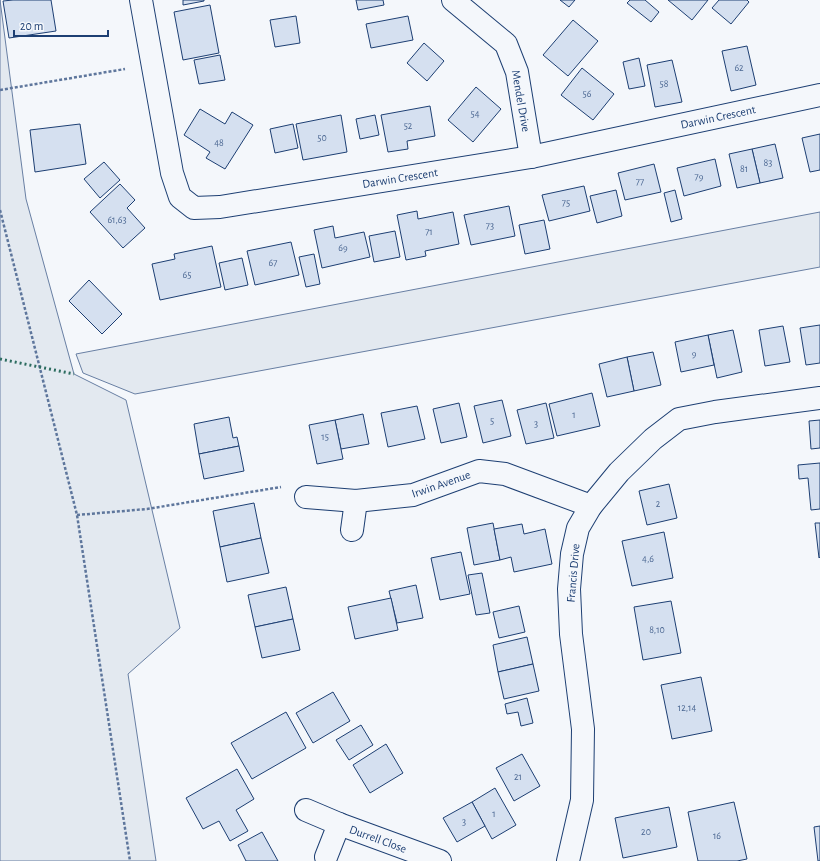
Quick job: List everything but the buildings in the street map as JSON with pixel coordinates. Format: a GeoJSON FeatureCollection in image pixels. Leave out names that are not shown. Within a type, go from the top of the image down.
{"type":"FeatureCollection","features":[{"type":"Feature","properties":{"kind":"street","name":"Darwin Crescent"},"geometry":{"type":"LineString","coordinates":[[141,0],[172,173],[180,197],[194,208],[220,207],[531,157],[820,95]]}},
{"type":"Feature","properties":{"kind":"street","name":"Mendel Drive"},"geometry":{"type":"LineString","coordinates":[[453,0],[506,44],[517,72],[531,157]]}},
{"type":"Feature","properties":{"kind":"street","name":"Francis Drive"},"geometry":{"type":"LineString","coordinates":[[568,861],[582,800],[583,729],[571,634],[569,590],[572,554],[578,528],[591,506],[619,472],[653,439],[680,419],[715,412],[820,398]]}},
{"type":"Feature","properties":{"kind":"street","name":"Irwin Avenue"},"geometry":{"type":"LineString","coordinates":[[306,497],[356,501],[413,495],[479,472],[505,474],[591,506]]}},
{"type":"Feature","properties":{"kind":"street"},"geometry":{"type":"LineString","coordinates":[[352,530],[356,501]]}},
{"type":"Feature","properties":{"kind":"street","name":"Durrell Close"},"geometry":{"type":"LineString","coordinates":[[306,810],[339,824],[440,861]]}},
{"type":"Feature","properties":{"kind":"street","name":"Durrell Close"},"geometry":{"type":"LineString","coordinates":[[326,857],[339,824]]}},
{"type":"Feature","properties":{"kind":"path"},"geometry":{"type":"LineString","coordinates":[[0,90],[153,64]]}},
{"type":"Feature","properties":{"kind":"path"},"geometry":{"type":"LineString","coordinates":[[0,210],[77,515],[130,861]]}},
{"type":"Feature","properties":{"kind":"path"},"geometry":{"type":"LineString","coordinates":[[77,515],[147,508],[280,487],[306,497]]}},
{"type":"Feature","properties":{"kind":"shaded area"},"geometry":{"type":"Polygon","coordinates":[[[0,0],[26,199],[74,374],[126,400],[180,628],[128,674],[156,861],[0,861],[0,0]]]}},
{"type":"Feature","properties":{"kind":"shaded area"},"geometry":{"type":"Polygon","coordinates":[[[820,212],[820,267],[135,394],[83,373],[76,354],[820,212]]]}},
{"type":"Feature","properties":{"kind":"hedge"},"geometry":{"type":"LineString","coordinates":[[0,359],[74,374]]}}]}
